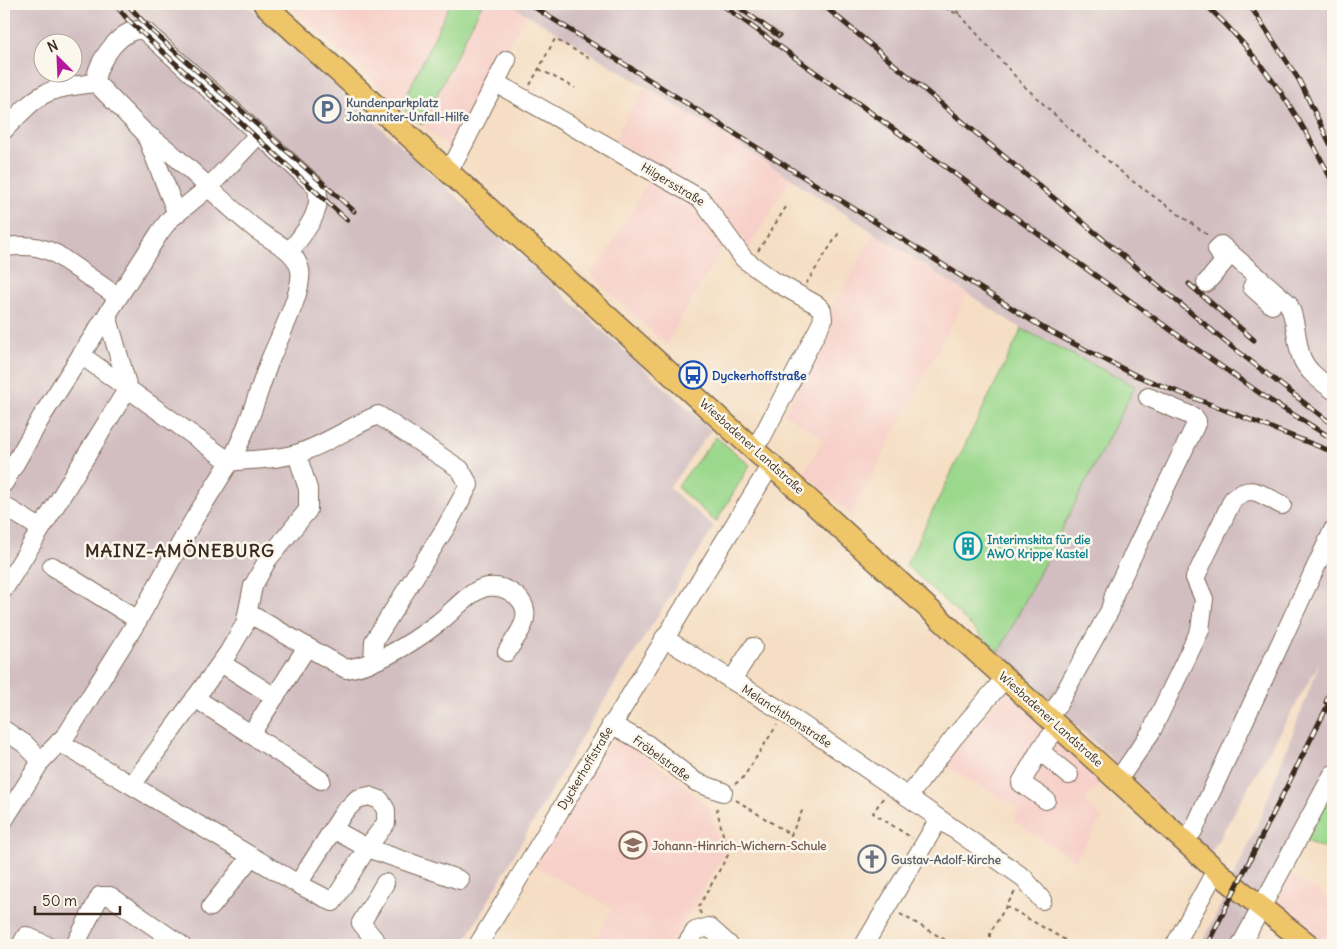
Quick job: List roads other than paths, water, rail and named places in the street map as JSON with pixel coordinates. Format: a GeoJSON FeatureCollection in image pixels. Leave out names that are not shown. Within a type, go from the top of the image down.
{"type":"FeatureCollection","features":[{"type":"Feature","properties":{"kind":"main road","name":"Wiesbadener Landstraße"},"geometry":{"type":"LineString","coordinates":[[264,4],[772,464],[1184,841],[1222,875],[1309,945]]}},
{"type":"Feature","properties":{"kind":"street"},"geometry":{"type":"LineString","coordinates":[[4,820],[41,761],[67,734],[138,620],[194,519],[230,462],[242,440],[300,284],[300,272],[290,251],[258,231],[208,188],[164,146],[145,133],[96,83],[97,69],[110,50],[125,34],[136,30],[143,30],[312,182],[318,191],[316,209],[312,220],[290,251]]}},
{"type":"Feature","properties":{"kind":"street"},"geometry":{"type":"LineString","coordinates":[[447,169],[456,159],[508,60]]}},
{"type":"Feature","properties":{"kind":"street"},"geometry":{"type":"LineString","coordinates":[[4,130],[30,103],[46,91],[96,83]]}},
{"type":"Feature","properties":{"kind":"street","name":"Hilgersstraße"},"geometry":{"type":"LineString","coordinates":[[496,83],[701,199],[708,205],[737,250],[750,264],[822,310],[823,320],[762,437],[753,447]]}},
{"type":"Feature","properties":{"kind":"street"},"geometry":{"type":"LineString","coordinates":[[145,133],[177,214]]}},
{"type":"Feature","properties":{"kind":"street"},"geometry":{"type":"LineString","coordinates":[[4,484],[42,416],[160,232],[177,214],[208,188],[259,134]]}},
{"type":"Feature","properties":{"kind":"street"},"geometry":{"type":"LineString","coordinates":[[4,246],[31,244],[45,248],[118,297]]}},
{"type":"Feature","properties":{"kind":"street"},"geometry":{"type":"LineString","coordinates":[[1206,283],[1222,253]]}},
{"type":"Feature","properties":{"kind":"street"},"geometry":{"type":"LineString","coordinates":[[1222,253],[1272,305]]}},
{"type":"Feature","properties":{"kind":"street"},"geometry":{"type":"LineString","coordinates":[[1222,253],[1288,303],[1294,314],[1301,357],[1316,377],[1333,390]]}},
{"type":"Feature","properties":{"kind":"street"},"geometry":{"type":"LineString","coordinates":[[4,589],[128,388],[107,315]]}},
{"type":"Feature","properties":{"kind":"street"},"geometry":{"type":"LineString","coordinates":[[81,355],[230,462],[297,454],[330,440],[378,415],[460,469],[469,485],[446,527],[374,641],[373,662]]}},
{"type":"Feature","properties":{"kind":"street"},"geometry":{"type":"LineString","coordinates":[[1046,800],[1021,783],[1040,751],[1053,721],[1057,706],[1110,610],[1115,592],[1197,421],[1194,417],[1148,397]]}},
{"type":"Feature","properties":{"kind":"street"},"geometry":{"type":"LineString","coordinates":[[132,785],[221,663],[246,624],[253,586],[268,559],[308,510],[308,489],[297,454]]}},
{"type":"Feature","properties":{"kind":"street","name":"Dyckerhoffstraße"},"geometry":{"type":"LineString","coordinates":[[478,945],[611,724],[772,464]]}},
{"type":"Feature","properties":{"kind":"street"},"geometry":{"type":"LineString","coordinates":[[1118,780],[1152,732],[1200,630],[1204,599],[1195,578],[1233,500],[1244,491],[1252,490],[1282,504]]}},
{"type":"Feature","properties":{"kind":"street"},"geometry":{"type":"LineString","coordinates":[[4,506],[40,528]]}},
{"type":"Feature","properties":{"kind":"street"},"geometry":{"type":"LineString","coordinates":[[1184,841],[1193,831],[1333,530]]}},
{"type":"Feature","properties":{"kind":"street"},"geometry":{"type":"LineString","coordinates":[[52,566],[138,620]]}},
{"type":"Feature","properties":{"kind":"street"},"geometry":{"type":"LineString","coordinates":[[248,613],[346,670],[373,662],[394,652],[437,624],[483,588],[503,587],[517,597],[525,609],[526,620],[507,652]]}},
{"type":"Feature","properties":{"kind":"street","name":"Melanchthonstraße"},"geometry":{"type":"LineString","coordinates":[[664,638],[785,713],[908,797],[1024,878],[1042,900]]}},
{"type":"Feature","properties":{"kind":"street"},"geometry":{"type":"LineString","coordinates":[[251,734],[307,647]]}},
{"type":"Feature","properties":{"kind":"street"},"geometry":{"type":"LineString","coordinates":[[732,680],[753,647]]}},
{"type":"Feature","properties":{"kind":"street"},"geometry":{"type":"LineString","coordinates":[[221,663],[275,697]]}},
{"type":"Feature","properties":{"kind":"street"},"geometry":{"type":"LineString","coordinates":[[908,797],[955,736],[1006,677]]}},
{"type":"Feature","properties":{"kind":"street"},"geometry":{"type":"LineString","coordinates":[[195,698],[321,780]]}},
{"type":"Feature","properties":{"kind":"street","name":"Fröbelstraße"},"geometry":{"type":"LineString","coordinates":[[611,724],[647,744],[696,782],[723,792]]}},
{"type":"Feature","properties":{"kind":"street"},"geometry":{"type":"LineString","coordinates":[[4,730],[25,744],[41,761]]}},
{"type":"Feature","properties":{"kind":"street"},"geometry":{"type":"LineString","coordinates":[[60,742],[251,857],[298,884],[333,902],[367,848],[386,823],[386,810],[380,800],[369,796],[357,799],[344,812],[298,884]]}},
{"type":"Feature","properties":{"kind":"street"},"geometry":{"type":"LineString","coordinates":[[1040,751],[1069,775]]}},
{"type":"Feature","properties":{"kind":"street"},"geometry":{"type":"LineString","coordinates":[[1241,945],[1333,774]]}},
{"type":"Feature","properties":{"kind":"street"},"geometry":{"type":"LineString","coordinates":[[864,945],[939,819]]}},
{"type":"Feature","properties":{"kind":"street"},"geometry":{"type":"LineString","coordinates":[[333,829],[367,848],[460,880]]}},
{"type":"Feature","properties":{"kind":"street"},"geometry":{"type":"LineString","coordinates":[[211,907],[251,857]]}},
{"type":"Feature","properties":{"kind":"street"},"geometry":{"type":"LineString","coordinates":[[1176,945],[1222,875]]}},
{"type":"Feature","properties":{"kind":"street"},"geometry":{"type":"LineString","coordinates":[[379,945],[361,923],[385,883]]}},
{"type":"Feature","properties":{"kind":"street"},"geometry":{"type":"LineString","coordinates":[[75,945],[100,896],[110,896],[181,945]]}},
{"type":"Feature","properties":{"kind":"street"},"geometry":{"type":"LineString","coordinates":[[686,945],[695,932],[709,927],[729,945]]}},
{"type":"Feature","properties":{"kind":"street"},"geometry":{"type":"LineString","coordinates":[[21,945],[26,936],[46,945]]}},
{"type":"Feature","properties":{"kind":"railway"},"geometry":{"type":"LineString","coordinates":[[115,4],[128,20],[347,220]]}},
{"type":"Feature","properties":{"kind":"railway"},"geometry":{"type":"LineString","coordinates":[[127,4],[150,29],[354,211]]}},
{"type":"Feature","properties":{"kind":"railway"},"geometry":{"type":"LineString","coordinates":[[529,4],[1045,329],[1137,376],[1333,452]]}},
{"type":"Feature","properties":{"kind":"railway"},"geometry":{"type":"LineString","coordinates":[[721,4],[1212,360],[1271,401],[1333,439]]}},
{"type":"Feature","properties":{"kind":"railway"},"geometry":{"type":"LineString","coordinates":[[734,4],[779,36]]}},
{"type":"Feature","properties":{"kind":"railway"},"geometry":{"type":"LineString","coordinates":[[822,4],[1227,343],[1333,425]]}},
{"type":"Feature","properties":{"kind":"railway"},"geometry":{"type":"LineString","coordinates":[[1205,4],[1225,23],[1261,65],[1293,111],[1321,158],[1333,183]]}},
{"type":"Feature","properties":{"kind":"railway"},"geometry":{"type":"LineString","coordinates":[[1249,4],[1299,80],[1333,150]]}},
{"type":"Feature","properties":{"kind":"railway"},"geometry":{"type":"LineString","coordinates":[[1189,284],[1254,340]]}},
{"type":"Feature","properties":{"kind":"railway"},"geometry":{"type":"LineString","coordinates":[[1326,702],[1333,683]]}},
{"type":"Feature","properties":{"kind":"railway"},"geometry":{"type":"LineString","coordinates":[[1207,945],[1333,695]]}},
{"type":"Feature","properties":{"kind":"place","name":"Kundenparkplatz Johanniter-Unfall-Hilfe"},"geometry":{"type":"Point","coordinates":[327,109]}},
{"type":"Feature","properties":{"kind":"place","name":"Dyckerhoffstraße"},"geometry":{"type":"Point","coordinates":[693,375]}},
{"type":"Feature","properties":{"kind":"place","name":"Interimskita für die AWO Krippe Kastel"},"geometry":{"type":"Point","coordinates":[968,546]}},
{"type":"Feature","properties":{"kind":"place","name":"Johann-Hinrich-Wichern-Schule"},"geometry":{"type":"Point","coordinates":[633,845]}},
{"type":"Feature","properties":{"kind":"place","name":"Gustav-Adolf-Kirche"},"geometry":{"type":"Point","coordinates":[872,859]}},
{"type":"Feature","properties":{"kind":"district","name":"MAINZ-AMÖNEBURG"},"geometry":{"type":"Point","coordinates":[180,550]}}]}
